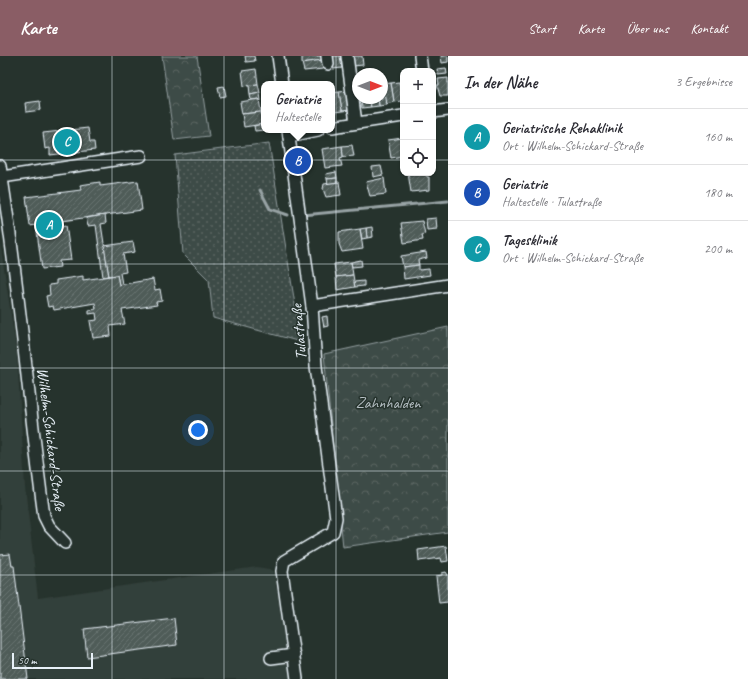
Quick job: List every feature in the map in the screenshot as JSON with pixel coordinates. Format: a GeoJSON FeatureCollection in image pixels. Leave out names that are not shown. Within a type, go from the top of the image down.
{"type":"FeatureCollection","features":[{"type":"Feature","properties":{"kind":"street"},"geometry":{"type":"LineString","coordinates":[[278,56],[282,81]]}},
{"type":"Feature","properties":{"kind":"street"},"geometry":{"type":"LineString","coordinates":[[347,56],[356,123]]}},
{"type":"Feature","properties":{"kind":"street"},"geometry":{"type":"LineString","coordinates":[[420,56],[422,68]]}},
{"type":"Feature","properties":{"kind":"street"},"geometry":{"type":"LineString","coordinates":[[436,112],[448,110]]}},
{"type":"Feature","properties":{"kind":"street"},"geometry":{"type":"LineString","coordinates":[[335,126],[400,116]]}},
{"type":"Feature","properties":{"kind":"street","name":"Tulastraße"},"geometry":{"type":"LineString","coordinates":[[289,133],[312,306],[316,366],[336,518],[333,532],[284,561],[282,572],[294,655]]}},
{"type":"Feature","properties":{"kind":"street"},"geometry":{"type":"LineString","coordinates":[[1,172],[141,156]]}},
{"type":"Feature","properties":{"kind":"street","name":"Wilhelm-Schickard-Straße"},"geometry":{"type":"LineString","coordinates":[[1,172],[20,311],[32,431],[44,516],[49,526],[65,544]]}},
{"type":"Feature","properties":{"kind":"street"},"geometry":{"type":"LineString","coordinates":[[312,306],[448,285]]}},
{"type":"Feature","properties":{"kind":"street"},"geometry":{"type":"LineString","coordinates":[[271,658],[294,655],[297,679]]}},
{"type":"Feature","properties":{"kind":"shaded area"},"geometry":{"type":"Polygon","coordinates":[[[0,243],[17,353],[25,487],[38,598],[257,567],[269,569],[274,571],[291,679],[0,679],[0,243]]]}},
{"type":"Feature","properties":{"kind":"green space"},"geometry":{"type":"Polygon","coordinates":[[[162,56],[197,56],[209,136],[174,140],[162,56]]]}},
{"type":"Feature","properties":{"kind":"green space"},"geometry":{"type":"Polygon","coordinates":[[[269,143],[301,342],[213,318],[209,280],[183,254],[175,155],[269,143]]]}},
{"type":"Feature","properties":{"kind":"green space","name":"Zahnhalden"},"geometry":{"type":"Polygon","coordinates":[[[448,327],[448,532],[343,547],[324,354],[448,327]]]}},
{"type":"Feature","properties":{"kind":"building"},"geometry":{"type":"Polygon","coordinates":[[[245,56],[254,56],[255,61],[246,62],[245,56]]]}},
{"type":"Feature","properties":{"kind":"building"},"geometry":{"type":"Polygon","coordinates":[[[302,56],[321,56],[322,60],[302,63],[302,56]]]}},
{"type":"Feature","properties":{"kind":"building"},"geometry":{"type":"Polygon","coordinates":[[[331,56],[340,56],[342,68],[333,69],[331,56]]]}},
{"type":"Feature","properties":{"kind":"building"},"geometry":{"type":"Polygon","coordinates":[[[352,56],[362,56],[363,65],[353,66],[352,56]]]}},
{"type":"Feature","properties":{"kind":"building"},"geometry":{"type":"Polygon","coordinates":[[[441,56],[448,56],[448,62],[442,63],[441,56]]]}},
{"type":"Feature","properties":{"kind":"building"},"geometry":{"type":"Polygon","coordinates":[[[322,60],[323,69],[304,71],[302,63],[322,60]]]}},
{"type":"Feature","properties":{"kind":"building"},"geometry":{"type":"Polygon","coordinates":[[[446,68],[447,74],[438,75],[437,69],[446,68]]]}},
{"type":"Feature","properties":{"kind":"building"},"geometry":{"type":"Polygon","coordinates":[[[256,69],[258,84],[244,86],[242,71],[256,69]]]}},
{"type":"Feature","properties":{"kind":"building"},"geometry":{"type":"Polygon","coordinates":[[[448,78],[448,96],[440,96],[437,85],[439,85],[438,79],[448,78]]]}},
{"type":"Feature","properties":{"kind":"building"},"geometry":{"type":"Polygon","coordinates":[[[399,82],[400,101],[394,102],[391,83],[399,82]]]}},
{"type":"Feature","properties":{"kind":"building"},"geometry":{"type":"Polygon","coordinates":[[[388,83],[391,83],[394,102],[388,104],[388,83]]]}},
{"type":"Feature","properties":{"kind":"building"},"geometry":{"type":"Polygon","coordinates":[[[258,84],[260,93],[250,95],[249,85],[258,84]]]}},
{"type":"Feature","properties":{"kind":"building"},"geometry":{"type":"Polygon","coordinates":[[[224,86],[226,96],[220,97],[218,87],[224,86]]]}},
{"type":"Feature","properties":{"kind":"building"},"geometry":{"type":"Polygon","coordinates":[[[348,91],[350,110],[342,111],[339,92],[348,91]]]}},
{"type":"Feature","properties":{"kind":"building"},"geometry":{"type":"Polygon","coordinates":[[[339,92],[342,111],[335,112],[335,93],[339,92]]]}},
{"type":"Feature","properties":{"kind":"building"},"geometry":{"type":"Polygon","coordinates":[[[260,93],[261,101],[259,99],[251,100],[250,95],[260,93]]]}},
{"type":"Feature","properties":{"kind":"building"},"geometry":{"type":"Polygon","coordinates":[[[259,99],[261,112],[242,114],[240,102],[259,99]]]}},
{"type":"Feature","properties":{"kind":"building"},"geometry":{"type":"Polygon","coordinates":[[[40,101],[41,110],[26,112],[25,103],[40,101]]]}},
{"type":"Feature","properties":{"kind":"building"},"geometry":{"type":"Polygon","coordinates":[[[362,104],[370,104],[371,107],[362,108],[362,104]]]}},
{"type":"Feature","properties":{"kind":"building"},"geometry":{"type":"Polygon","coordinates":[[[370,104],[379,104],[379,106],[371,107],[370,104]]]}},
{"type":"Feature","properties":{"kind":"building"},"geometry":{"type":"Polygon","coordinates":[[[379,104],[387,104],[387,105],[379,106],[379,104]]]}},
{"type":"Feature","properties":{"kind":"building"},"geometry":{"type":"Polygon","coordinates":[[[261,112],[261,124],[244,127],[242,114],[261,112]]]}},
{"type":"Feature","properties":{"kind":"building"},"geometry":{"type":"Polygon","coordinates":[[[261,124],[261,130],[255,131],[254,126],[261,124]]]}},
{"type":"Feature","properties":{"kind":"building"},"geometry":{"type":"Polygon","coordinates":[[[88,128],[90,142],[94,142],[95,150],[50,155],[50,148],[45,149],[43,133],[88,128]]]}},
{"type":"Feature","properties":{"kind":"building"},"geometry":{"type":"Polygon","coordinates":[[[400,138],[400,156],[391,158],[388,140],[400,138]]]}},
{"type":"Feature","properties":{"kind":"building"},"geometry":{"type":"Polygon","coordinates":[[[352,145],[354,156],[343,157],[342,146],[352,145]]]}},
{"type":"Feature","properties":{"kind":"building"},"geometry":{"type":"Polygon","coordinates":[[[342,146],[343,157],[340,158],[342,166],[325,168],[322,149],[342,146]]]}},
{"type":"Feature","properties":{"kind":"building"},"geometry":{"type":"Polygon","coordinates":[[[381,166],[383,175],[373,177],[372,167],[381,166]]]}},
{"type":"Feature","properties":{"kind":"building"},"geometry":{"type":"Polygon","coordinates":[[[336,172],[337,178],[327,179],[326,174],[336,172]]]}},
{"type":"Feature","properties":{"kind":"building"},"geometry":{"type":"Polygon","coordinates":[[[408,176],[429,177],[429,190],[411,192],[408,176]]]}},
{"type":"Feature","properties":{"kind":"building"},"geometry":{"type":"Polygon","coordinates":[[[337,178],[337,182],[328,184],[327,179],[337,178]]]}},
{"type":"Feature","properties":{"kind":"building"},"geometry":{"type":"Polygon","coordinates":[[[384,178],[386,194],[370,196],[366,182],[384,178]]]}},
{"type":"Feature","properties":{"kind":"building"},"geometry":{"type":"Polygon","coordinates":[[[138,181],[142,210],[61,221],[62,226],[66,225],[71,260],[59,261],[60,267],[42,269],[36,225],[30,226],[26,197],[81,190],[80,185],[100,182],[100,186],[138,181]]]}},
{"type":"Feature","properties":{"kind":"building"},"geometry":{"type":"Polygon","coordinates":[[[339,182],[341,195],[326,197],[323,189],[324,184],[339,182]]]}},
{"type":"Feature","properties":{"kind":"building"},"geometry":{"type":"Polygon","coordinates":[[[105,215],[106,223],[101,224],[109,276],[103,277],[96,225],[88,226],[86,218],[105,215]]]}},
{"type":"Feature","properties":{"kind":"building"},"geometry":{"type":"Polygon","coordinates":[[[436,218],[437,229],[427,230],[426,219],[436,218]]]}},
{"type":"Feature","properties":{"kind":"building"},"geometry":{"type":"Polygon","coordinates":[[[422,221],[425,234],[422,235],[423,240],[404,243],[401,223],[422,221]]]}},
{"type":"Feature","properties":{"kind":"building"},"geometry":{"type":"Polygon","coordinates":[[[372,227],[373,237],[367,238],[366,228],[372,227]]]}},
{"type":"Feature","properties":{"kind":"building"},"geometry":{"type":"Polygon","coordinates":[[[366,228],[367,238],[362,239],[360,229],[366,228]]]}},
{"type":"Feature","properties":{"kind":"building"},"geometry":{"type":"Polygon","coordinates":[[[360,229],[363,249],[342,252],[339,244],[339,232],[360,229]]]}},
{"type":"Feature","properties":{"kind":"building"},"geometry":{"type":"Polygon","coordinates":[[[133,242],[135,252],[123,254],[126,272],[120,273],[122,284],[119,285],[117,275],[109,276],[104,246],[133,242]]]}},
{"type":"Feature","properties":{"kind":"building"},"geometry":{"type":"Polygon","coordinates":[[[426,252],[427,258],[418,260],[419,265],[403,267],[401,256],[426,252]]]}},
{"type":"Feature","properties":{"kind":"building"},"geometry":{"type":"Polygon","coordinates":[[[361,260],[362,266],[352,267],[351,262],[361,260]]]}},
{"type":"Feature","properties":{"kind":"building"},"geometry":{"type":"Polygon","coordinates":[[[351,262],[353,275],[336,277],[334,264],[351,262]]]}},
{"type":"Feature","properties":{"kind":"building"},"geometry":{"type":"Polygon","coordinates":[[[419,265],[419,270],[429,269],[430,275],[404,279],[403,267],[419,265]]]}},
{"type":"Feature","properties":{"kind":"building"},"geometry":{"type":"Polygon","coordinates":[[[117,275],[119,285],[153,279],[155,290],[160,289],[162,301],[156,302],[157,305],[122,310],[125,324],[110,326],[111,336],[93,338],[90,321],[97,320],[96,313],[89,314],[89,310],[96,309],[95,303],[54,310],[53,306],[48,307],[46,296],[50,295],[49,285],[56,284],[56,280],[83,276],[83,280],[117,275]]]}},
{"type":"Feature","properties":{"kind":"building"},"geometry":{"type":"Polygon","coordinates":[[[353,275],[355,287],[337,290],[336,277],[353,275]]]}},
{"type":"Feature","properties":{"kind":"building"},"geometry":{"type":"Polygon","coordinates":[[[364,281],[364,286],[355,287],[354,282],[364,281]]]}},
{"type":"Feature","properties":{"kind":"building"},"geometry":{"type":"Polygon","coordinates":[[[327,316],[328,326],[324,327],[322,317],[327,316]]]}},
{"type":"Feature","properties":{"kind":"building"},"geometry":{"type":"Polygon","coordinates":[[[446,546],[448,561],[442,562],[441,558],[419,561],[418,550],[446,546]]]}},
{"type":"Feature","properties":{"kind":"building"},"geometry":{"type":"Polygon","coordinates":[[[10,554],[12,566],[14,566],[28,679],[0,679],[0,555],[10,554]]]}},
{"type":"Feature","properties":{"kind":"building"},"geometry":{"type":"Polygon","coordinates":[[[446,572],[448,575],[448,602],[439,603],[436,576],[442,575],[442,573],[446,572]]]}},
{"type":"Feature","properties":{"kind":"building"},"geometry":{"type":"Polygon","coordinates":[[[174,618],[177,645],[87,657],[84,629],[174,618]]]}},
{"type":"Feature","properties":{"kind":"waterway"},"geometry":{"type":"LineString","coordinates":[[260,190],[270,209],[288,215]]}},
{"type":"Feature","properties":{"kind":"waterway"},"geometry":{"type":"LineString","coordinates":[[303,215],[448,201]]}},
{"type":"Feature","properties":{"kind":"place","name":"Tagesklinik"},"geometry":{"type":"Point","coordinates":[67,142]}},
{"type":"Feature","properties":{"kind":"place","name":"Geriatrie"},"geometry":{"type":"Point","coordinates":[298,161]}},
{"type":"Feature","properties":{"kind":"place","name":"Geriatrische Rehaklinik"},"geometry":{"type":"Point","coordinates":[49,225]}}]}
